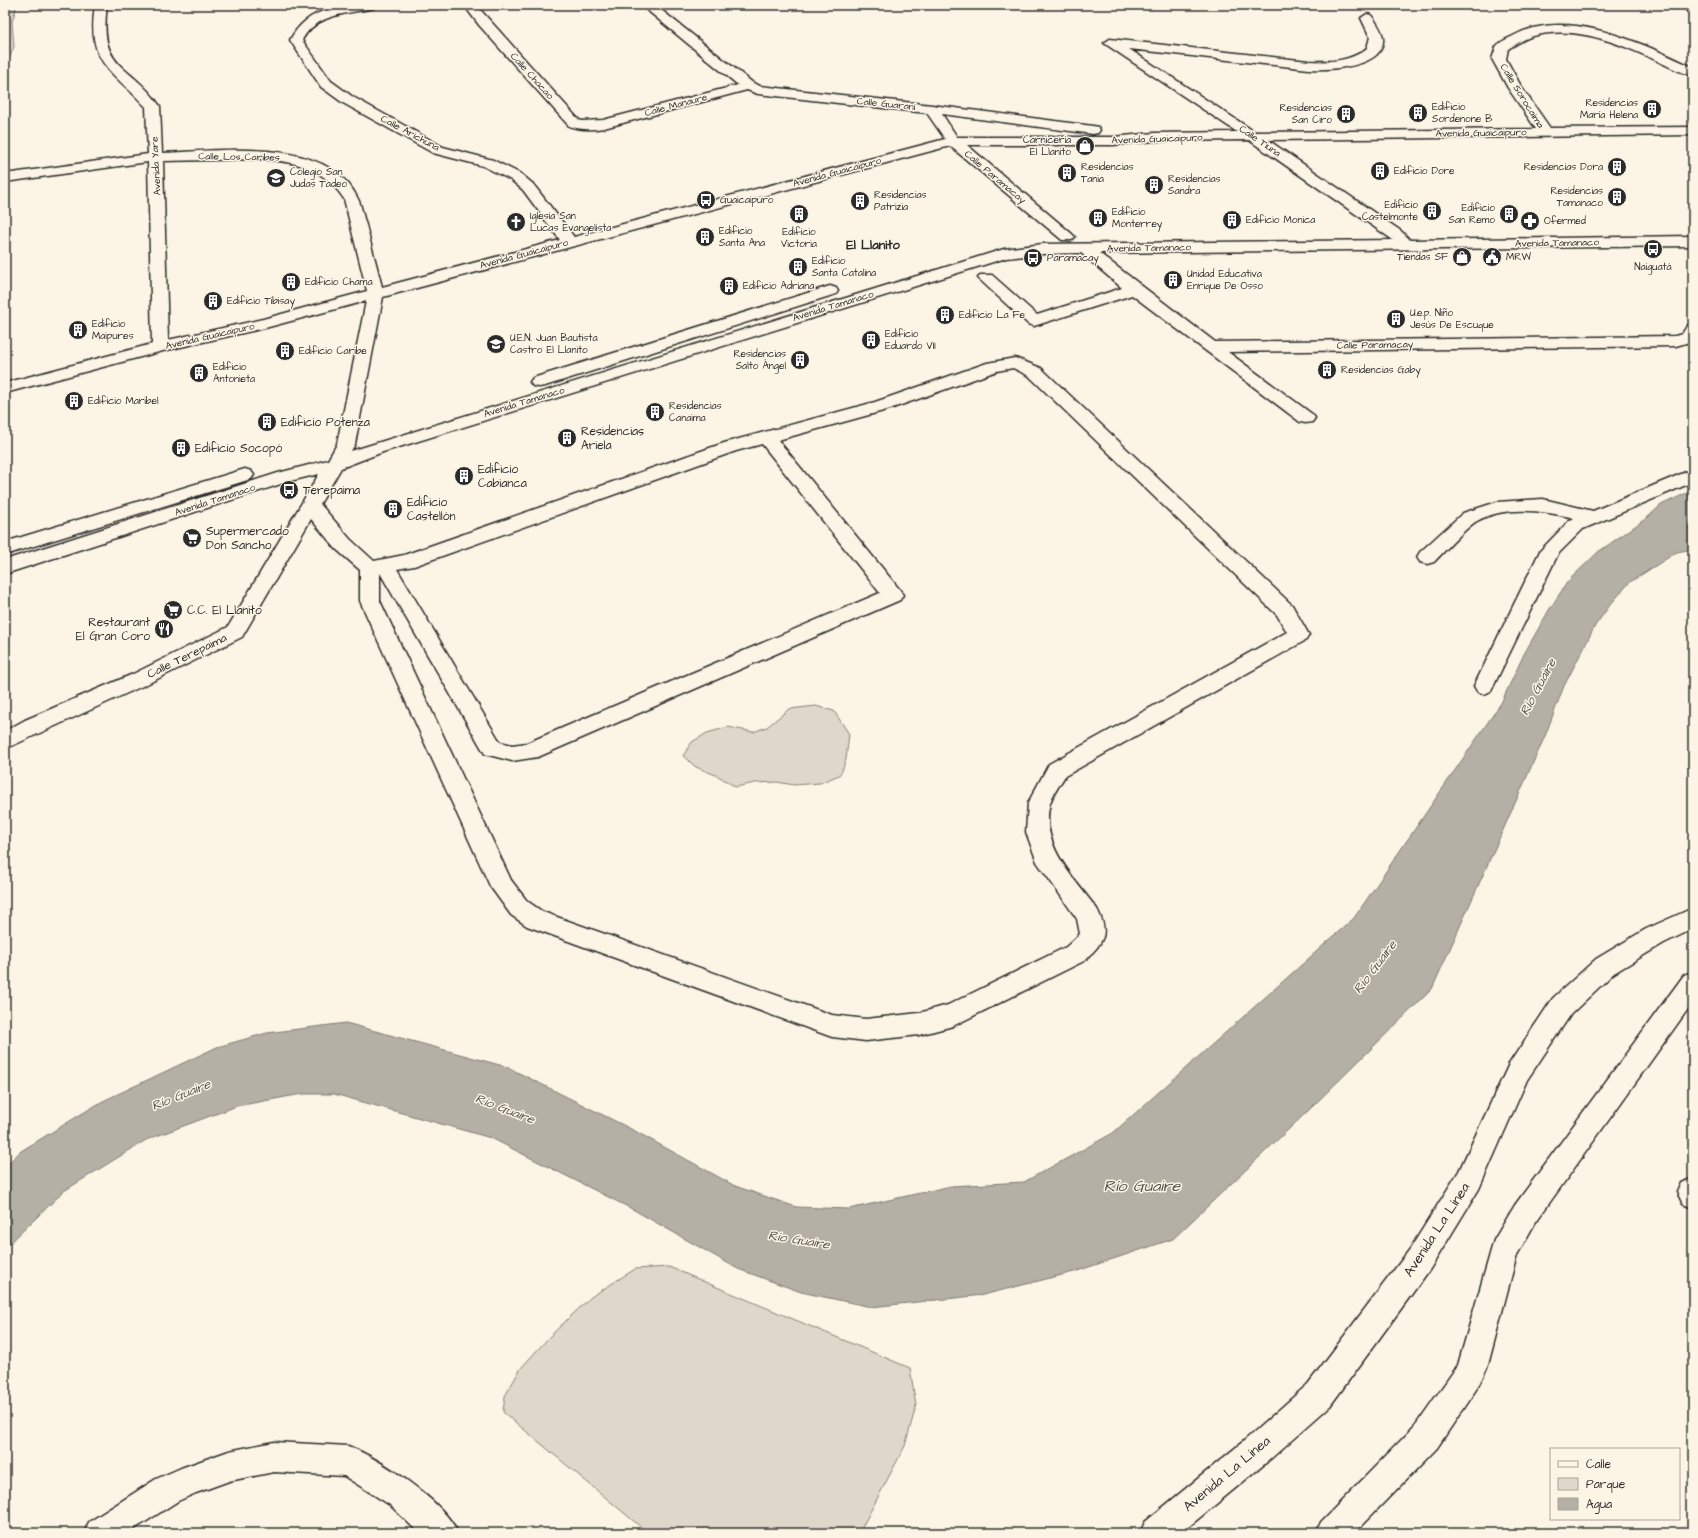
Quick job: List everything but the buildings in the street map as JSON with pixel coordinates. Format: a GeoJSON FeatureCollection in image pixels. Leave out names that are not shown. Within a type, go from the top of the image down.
{"type":"FeatureCollection","features":[{"type":"Feature","properties":{"kind":"street","name":"Avenida Yare"},"geometry":{"type":"LineString","coordinates":[[101,5],[98,29],[100,45],[108,63],[152,106],[161,290],[160,347]]}},
{"type":"Feature","properties":{"kind":"street","name":"Calle Arichuna"},"geometry":{"type":"LineString","coordinates":[[370,5],[325,14],[310,21],[300,29],[296,40],[326,84],[348,100],[438,150],[488,163],[516,178],[528,187],[569,242]]}},
{"type":"Feature","properties":{"kind":"street","name":"Calle Chacao"},"geometry":{"type":"LineString","coordinates":[[470,5],[483,22],[574,123],[592,126],[604,124]]}},
{"type":"Feature","properties":{"kind":"street","name":"Calle Guaraní"},"geometry":{"type":"LineString","coordinates":[[647,5],[748,86],[758,90],[932,108],[1154,137]]}},
{"type":"Feature","properties":{"kind":"street"},"geometry":{"type":"LineString","coordinates":[[1166,80],[1162,67],[1167,61],[1190,52],[1309,65],[1339,64],[1365,56],[1376,43],[1376,36],[1367,18]]}},
{"type":"Feature","properties":{"kind":"street","name":"Calle Sorocaima"},"geometry":{"type":"LineString","coordinates":[[1545,132],[1515,88],[1499,59],[1502,47],[1518,38],[1544,31],[1559,30],[1602,34],[1636,45],[1693,72]]}},
{"type":"Feature","properties":{"kind":"street","name":"Calle Tiuna"},"geometry":{"type":"LineString","coordinates":[[1190,52],[1110,43],[1254,137],[1401,239]]}},
{"type":"Feature","properties":{"kind":"street","name":"Calle Manaure"},"geometry":{"type":"LineString","coordinates":[[604,124],[748,86]]}},
{"type":"Feature","properties":{"kind":"street","name":"Calle Paramacay"},"geometry":{"type":"LineString","coordinates":[[932,108],[953,141],[1067,237]]}},
{"type":"Feature","properties":{"kind":"street","name":"Avenida Guaicaipuro"},"geometry":{"type":"LineString","coordinates":[[5,388],[160,347],[265,323],[953,141],[1113,141],[1154,137],[1693,131]]}},
{"type":"Feature","properties":{"kind":"street","name":"Calle Los Caribes"},"geometry":{"type":"LineString","coordinates":[[5,178],[154,157],[278,156],[312,164],[323,168],[334,175],[346,190],[351,200],[376,293],[346,444],[334,464]]}},
{"type":"Feature","properties":{"kind":"street","name":"Avenida Tamanaco"},"geometry":{"type":"LineString","coordinates":[[5,567],[284,477],[334,464],[377,448],[979,260],[1023,251],[1693,230]]}},
{"type":"Feature","properties":{"kind":"street","name":"Avenida Tamanaco"},"geometry":{"type":"LineString","coordinates":[[975,247],[1025,238],[1067,237],[1693,241]]}},
{"type":"Feature","properties":{"kind":"street"},"geometry":{"type":"LineString","coordinates":[[1084,249],[1134,290],[1306,418]]}},
{"type":"Feature","properties":{"kind":"street"},"geometry":{"type":"LineString","coordinates":[[986,278],[1034,321],[1134,290]]}},
{"type":"Feature","properties":{"kind":"street","name":"Avenida Tamanaco"},"geometry":{"type":"LineString","coordinates":[[5,549],[99,518],[346,444],[655,345],[846,286]]}},
{"type":"Feature","properties":{"kind":"street","name":"Calle Paramacay"},"geometry":{"type":"LineString","coordinates":[[1211,347],[1676,341],[1689,337],[1693,329]]}},
{"type":"Feature","properties":{"kind":"street"},"geometry":{"type":"LineString","coordinates":[[1015,362],[1035,372],[1285,610],[1299,635],[1057,770],[1039,803],[1037,832],[1045,855],[1089,916],[1092,937],[1075,954],[953,1015],[919,1024],[866,1030],[832,1026],[535,919],[519,908],[502,886],[370,601],[377,567],[407,561],[730,447],[881,406],[957,378],[1015,362]]}},
{"type":"Feature","properties":{"kind":"street"},"geometry":{"type":"LineString","coordinates":[[310,505],[343,544],[377,567],[493,748],[512,753],[530,751],[894,594],[767,438]]}},
{"type":"Feature","properties":{"kind":"street","name":"Calle Terepaima"},"geometry":{"type":"LineString","coordinates":[[5,741],[33,726],[140,679],[235,632],[334,464]]}},
{"type":"Feature","properties":{"kind":"street"},"geometry":{"type":"LineString","coordinates":[[1484,686],[1550,551],[1576,525],[1693,475]]}},
{"type":"Feature","properties":{"kind":"street"},"geometry":{"type":"LineString","coordinates":[[1427,557],[1470,517],[1504,506],[1543,505],[1594,517]]}},
{"type":"Feature","properties":{"kind":"street","name":"Avenida La Línea"},"geometry":{"type":"LineString","coordinates":[[1156,1533],[1256,1451],[1319,1395],[1420,1259],[1469,1180],[1518,1072],[1562,1006],[1605,966],[1655,936],[1693,918]]}},
{"type":"Feature","properties":{"kind":"street"},"geometry":{"type":"LineString","coordinates":[[1332,1533],[1426,1437],[1469,1375],[1504,1250],[1525,1214],[1693,982]]}},
{"type":"Feature","properties":{"kind":"street"},"geometry":{"type":"LineString","coordinates":[[100,1533],[167,1490],[192,1479],[229,1466],[274,1457],[348,1461],[401,1494],[442,1533]]}},
{"type":"Feature","properties":{"kind":"green space"},"geometry":{"type":"Polygon","coordinates":[[[5,5],[17,5],[12,22],[14,47],[5,68],[5,5]]]}},
{"type":"Feature","properties":{"kind":"green space"},"geometry":{"type":"Polygon","coordinates":[[[816,706],[834,711],[849,734],[846,759],[842,771],[839,775],[820,783],[794,785],[777,782],[755,783],[736,787],[718,776],[696,767],[683,756],[692,742],[707,733],[728,727],[753,732],[767,727],[789,709],[816,706]]]}},
{"type":"Feature","properties":{"kind":"green space"},"geometry":{"type":"Polygon","coordinates":[[[669,1267],[910,1368],[916,1406],[905,1446],[859,1533],[648,1533],[503,1412],[505,1396],[521,1368],[551,1335],[591,1297],[635,1269],[669,1267]]]}},
{"type":"Feature","properties":{"kind":"water","name":"Río Guaire"},"geometry":{"type":"Polygon","coordinates":[[[1693,490],[1693,549],[1677,552],[1630,582],[1610,605],[1595,626],[1564,686],[1545,736],[1432,989],[1310,1109],[1173,1239],[1074,1272],[983,1295],[871,1307],[801,1292],[738,1269],[634,1210],[491,1138],[334,1094],[302,1094],[237,1106],[146,1140],[64,1191],[5,1248],[5,1166],[21,1151],[101,1102],[217,1047],[267,1033],[346,1023],[507,1067],[635,1131],[735,1186],[796,1207],[849,1209],[951,1186],[1024,1182],[1113,1133],[1354,918],[1501,703],[1524,654],[1549,610],[1568,581],[1598,552],[1648,517],[1661,505],[1693,490]]]}},
{"type":"Feature","properties":{"kind":"place","name":"Residencias María Helena"},"geometry":{"type":"Point","coordinates":[1652,109]}},
{"type":"Feature","properties":{"kind":"place","name":"Edificio Sordenone B"},"geometry":{"type":"Point","coordinates":[1418,113]}},
{"type":"Feature","properties":{"kind":"place","name":"Residencias San Ciro"},"geometry":{"type":"Point","coordinates":[1346,114]}},
{"type":"Feature","properties":{"kind":"place","name":"Carnicería El Llanito"},"geometry":{"type":"Point","coordinates":[1085,146]}},
{"type":"Feature","properties":{"kind":"place","name":"Residencias Dora"},"geometry":{"type":"Point","coordinates":[1617,167]}},
{"type":"Feature","properties":{"kind":"place","name":"Edificio Dore"},"geometry":{"type":"Point","coordinates":[1380,171]}},
{"type":"Feature","properties":{"kind":"place","name":"Residencias Tania"},"geometry":{"type":"Point","coordinates":[1067,173]}},
{"type":"Feature","properties":{"kind":"place","name":"Colegio San Judas Tadeo"},"geometry":{"type":"Point","coordinates":[276,178]}},
{"type":"Feature","properties":{"kind":"place","name":"Residencias Sandra"},"geometry":{"type":"Point","coordinates":[1154,185]}},
{"type":"Feature","properties":{"kind":"place","name":"Residencias Tamanaco"},"geometry":{"type":"Point","coordinates":[1617,197]}},
{"type":"Feature","properties":{"kind":"place","name":"Guaicaipuro"},"geometry":{"type":"Point","coordinates":[706,200]}},
{"type":"Feature","properties":{"kind":"place","name":"Residencias Patrizia"},"geometry":{"type":"Point","coordinates":[860,201]}},
{"type":"Feature","properties":{"kind":"place","name":"Edificio Castelmonte"},"geometry":{"type":"Point","coordinates":[1432,211]}},
{"type":"Feature","properties":{"kind":"place","name":"Edificio Victoria"},"geometry":{"type":"Point","coordinates":[799,214]}},
{"type":"Feature","properties":{"kind":"place","name":"Edificio San Remo"},"geometry":{"type":"Point","coordinates":[1509,214]}},
{"type":"Feature","properties":{"kind":"place","name":"Edificio Monterrey"},"geometry":{"type":"Point","coordinates":[1098,218]}},
{"type":"Feature","properties":{"kind":"place","name":"Edificio Monica"},"geometry":{"type":"Point","coordinates":[1232,220]}},
{"type":"Feature","properties":{"kind":"place","name":"Ofermed"},"geometry":{"type":"Point","coordinates":[1530,221]}},
{"type":"Feature","properties":{"kind":"place","name":"Iglesia San Lucas Evangelista"},"geometry":{"type":"Point","coordinates":[516,222]}},
{"type":"Feature","properties":{"kind":"place","name":"Edificio Santa Ana"},"geometry":{"type":"Point","coordinates":[705,237]}},
{"type":"Feature","properties":{"kind":"place","name":"Naiguatá"},"geometry":{"type":"Point","coordinates":[1653,249]}},
{"type":"Feature","properties":{"kind":"place","name":"Tiendas SF"},"geometry":{"type":"Point","coordinates":[1462,257]}},
{"type":"Feature","properties":{"kind":"place","name":"MRW"},"geometry":{"type":"Point","coordinates":[1492,257]}},
{"type":"Feature","properties":{"kind":"place","name":"Paramacay"},"geometry":{"type":"Point","coordinates":[1033,258]}},
{"type":"Feature","properties":{"kind":"place","name":"Edificio Santa Catalina"},"geometry":{"type":"Point","coordinates":[798,267]}},
{"type":"Feature","properties":{"kind":"place","name":"Unidad Educativa Enrique De Osso"},"geometry":{"type":"Point","coordinates":[1173,280]}},
{"type":"Feature","properties":{"kind":"place","name":"Edificio Chama"},"geometry":{"type":"Point","coordinates":[291,282]}},
{"type":"Feature","properties":{"kind":"place","name":"Edificio Adriana"},"geometry":{"type":"Point","coordinates":[729,286]}},
{"type":"Feature","properties":{"kind":"place","name":"Edificio Tibisay"},"geometry":{"type":"Point","coordinates":[213,301]}},
{"type":"Feature","properties":{"kind":"place","name":"Edificio La Fe"},"geometry":{"type":"Point","coordinates":[945,315]}},
{"type":"Feature","properties":{"kind":"place","name":"U.e.p. Niño Jesús De Escuque"},"geometry":{"type":"Point","coordinates":[1396,319]}},
{"type":"Feature","properties":{"kind":"place","name":"Edificio Maipures"},"geometry":{"type":"Point","coordinates":[78,330]}},
{"type":"Feature","properties":{"kind":"place","name":"Edificio Eduardo VII"},"geometry":{"type":"Point","coordinates":[871,340]}},
{"type":"Feature","properties":{"kind":"place","name":"U.E.N. Juan Bautista Castro El Llanito"},"geometry":{"type":"Point","coordinates":[496,344]}},
{"type":"Feature","properties":{"kind":"place","name":"Edificio Caribe"},"geometry":{"type":"Point","coordinates":[285,351]}},
{"type":"Feature","properties":{"kind":"place","name":"Residencias Salto Ángel"},"geometry":{"type":"Point","coordinates":[800,360]}},
{"type":"Feature","properties":{"kind":"place","name":"Residencias Gaby"},"geometry":{"type":"Point","coordinates":[1327,370]}},
{"type":"Feature","properties":{"kind":"place","name":"Edificio Antonieta"},"geometry":{"type":"Point","coordinates":[199,373]}},
{"type":"Feature","properties":{"kind":"place","name":"Edificio Maribel"},"geometry":{"type":"Point","coordinates":[74,401]}},
{"type":"Feature","properties":{"kind":"place","name":"Residencias Canaima"},"geometry":{"type":"Point","coordinates":[655,412]}},
{"type":"Feature","properties":{"kind":"place","name":"Edificio Potenza"},"geometry":{"type":"Point","coordinates":[267,422]}},
{"type":"Feature","properties":{"kind":"place","name":"Residencias Ariela"},"geometry":{"type":"Point","coordinates":[567,438]}},
{"type":"Feature","properties":{"kind":"place","name":"Edificio Socopó"},"geometry":{"type":"Point","coordinates":[181,448]}},
{"type":"Feature","properties":{"kind":"place","name":"Edificio Cabianca"},"geometry":{"type":"Point","coordinates":[464,476]}},
{"type":"Feature","properties":{"kind":"place","name":"Terepaima"},"geometry":{"type":"Point","coordinates":[289,490]}},
{"type":"Feature","properties":{"kind":"place","name":"Edificio Castellón"},"geometry":{"type":"Point","coordinates":[393,509]}},
{"type":"Feature","properties":{"kind":"place","name":"Supermercado Don Sancho"},"geometry":{"type":"Point","coordinates":[192,538]}},
{"type":"Feature","properties":{"kind":"place","name":"C.C. El Llanito"},"geometry":{"type":"Point","coordinates":[173,610]}},
{"type":"Feature","properties":{"kind":"place","name":"Restaurant El Gran Coro"},"geometry":{"type":"Point","coordinates":[164,629]}},
{"type":"Feature","properties":{"kind":"district","name":"El Llanito"},"geometry":{"type":"Point","coordinates":[873,245]}}]}
